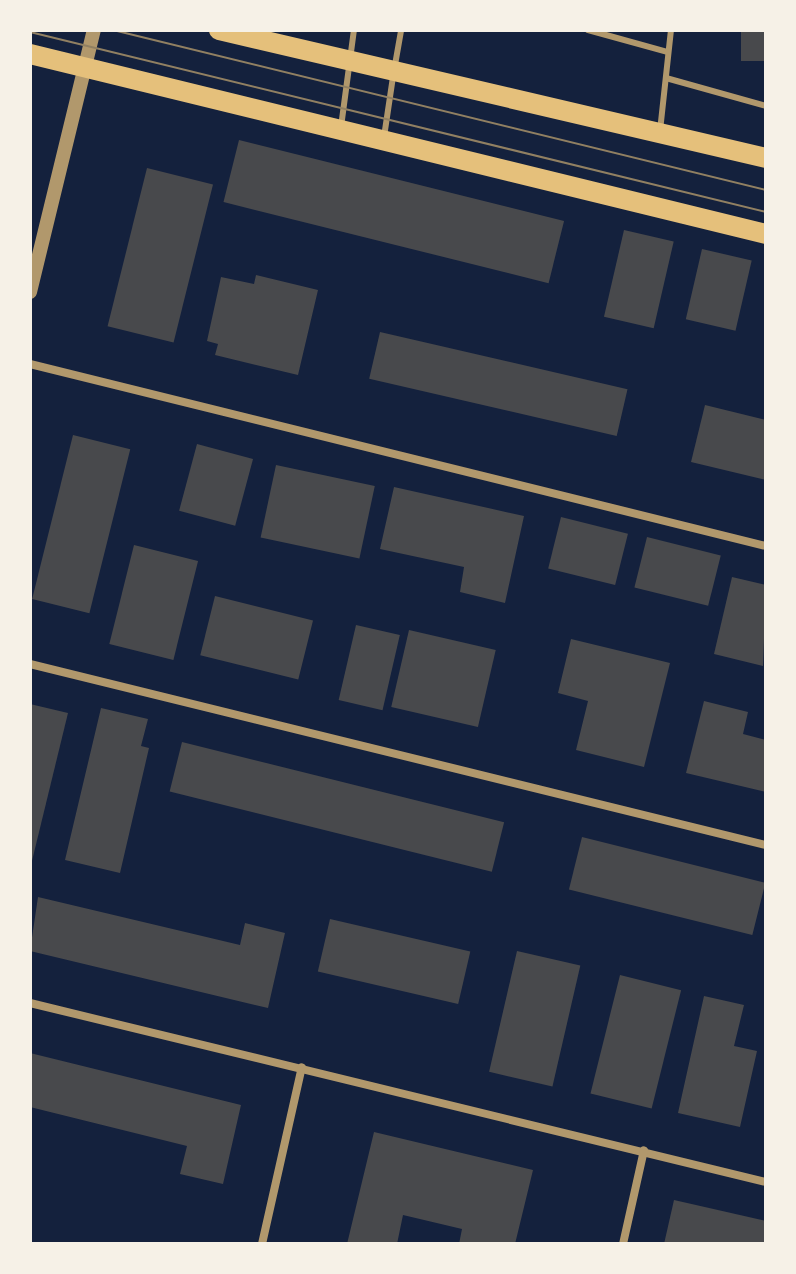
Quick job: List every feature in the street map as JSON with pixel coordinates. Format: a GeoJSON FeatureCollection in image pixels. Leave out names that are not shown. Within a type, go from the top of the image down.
{"type":"FeatureCollection","features":[{"type":"Feature","properties":{"kind":"main road"},"geometry":{"type":"LineString","coordinates":[[219,30],[766,158]]}},
{"type":"Feature","properties":{"kind":"main road"},"geometry":{"type":"LineString","coordinates":[[30,54],[766,234]]}},
{"type":"Feature","properties":{"kind":"street"},"geometry":{"type":"LineString","coordinates":[[30,292],[94,30]]}},
{"type":"Feature","properties":{"kind":"street"},"geometry":{"type":"LineString","coordinates":[[30,364],[766,546]]}},
{"type":"Feature","properties":{"kind":"street"},"geometry":{"type":"LineString","coordinates":[[30,664],[766,845]]}},
{"type":"Feature","properties":{"kind":"street"},"geometry":{"type":"LineString","coordinates":[[30,1003],[766,1182]]}},
{"type":"Feature","properties":{"kind":"street"},"geometry":{"type":"LineString","coordinates":[[262,1244],[302,1067]]}},
{"type":"Feature","properties":{"kind":"street"},"geometry":{"type":"LineString","coordinates":[[623,1244],[644,1150]]}},
{"type":"Feature","properties":{"kind":"lane"},"geometry":{"type":"LineString","coordinates":[[340,130],[354,30]]}},
{"type":"Feature","properties":{"kind":"lane"},"geometry":{"type":"LineString","coordinates":[[384,140],[401,30]]}},
{"type":"Feature","properties":{"kind":"lane"},"geometry":{"type":"LineString","coordinates":[[588,30],[668,52]]}},
{"type":"Feature","properties":{"kind":"lane"},"geometry":{"type":"LineString","coordinates":[[660,131],[671,30]]}},
{"type":"Feature","properties":{"kind":"lane"},"geometry":{"type":"LineString","coordinates":[[666,78],[766,106]]}},
{"type":"Feature","properties":{"kind":"building"},"geometry":{"type":"Polygon","coordinates":[[[741,30],[766,30],[766,61],[741,61],[741,30]]]}},
{"type":"Feature","properties":{"kind":"building"},"geometry":{"type":"Polygon","coordinates":[[[239,140],[564,221],[549,283],[224,202],[239,140]]]}},
{"type":"Feature","properties":{"kind":"building"},"geometry":{"type":"Polygon","coordinates":[[[147,168],[213,184],[174,343],[108,326],[147,168]]]}},
{"type":"Feature","properties":{"kind":"building"},"geometry":{"type":"Polygon","coordinates":[[[624,230],[674,241],[654,328],[604,317],[624,230]]]}},
{"type":"Feature","properties":{"kind":"building"},"geometry":{"type":"Polygon","coordinates":[[[702,249],[752,260],[735,331],[686,319],[702,249]]]}},
{"type":"Feature","properties":{"kind":"building"},"geometry":{"type":"Polygon","coordinates":[[[256,275],[318,290],[298,375],[215,355],[218,344],[207,341],[221,277],[254,284],[256,275]]]}},
{"type":"Feature","properties":{"kind":"building"},"geometry":{"type":"Polygon","coordinates":[[[380,332],[627,389],[617,436],[369,379],[380,332]]]}},
{"type":"Feature","properties":{"kind":"building"},"geometry":{"type":"Polygon","coordinates":[[[705,405],[766,420],[766,480],[691,462],[705,405]]]}},
{"type":"Feature","properties":{"kind":"building"},"geometry":{"type":"Polygon","coordinates":[[[73,435],[130,449],[89,613],[32,599],[73,435]]]}},
{"type":"Feature","properties":{"kind":"building"},"geometry":{"type":"Polygon","coordinates":[[[197,444],[253,459],[235,526],[179,511],[197,444]]]}},
{"type":"Feature","properties":{"kind":"building"},"geometry":{"type":"Polygon","coordinates":[[[276,465],[375,486],[359,558],[261,537],[276,465]]]}},
{"type":"Feature","properties":{"kind":"building"},"geometry":{"type":"Polygon","coordinates":[[[394,487],[524,516],[505,603],[460,592],[464,567],[380,549],[394,487]]]}},
{"type":"Feature","properties":{"kind":"building"},"geometry":{"type":"Polygon","coordinates":[[[561,517],[628,534],[615,585],[548,568],[561,517]]]}},
{"type":"Feature","properties":{"kind":"building"},"geometry":{"type":"Polygon","coordinates":[[[647,537],[721,555],[708,606],[634,587],[647,537]]]}},
{"type":"Feature","properties":{"kind":"building"},"geometry":{"type":"Polygon","coordinates":[[[134,545],[198,561],[173,660],[109,644],[134,545]]]}},
{"type":"Feature","properties":{"kind":"building"},"geometry":{"type":"Polygon","coordinates":[[[732,577],[766,585],[763,666],[714,654],[732,577]]]}},
{"type":"Feature","properties":{"kind":"building"},"geometry":{"type":"Polygon","coordinates":[[[215,596],[313,620],[298,680],[200,655],[215,596]]]}},
{"type":"Feature","properties":{"kind":"building"},"geometry":{"type":"Polygon","coordinates":[[[356,625],[400,635],[383,710],[339,700],[356,625]]]}},
{"type":"Feature","properties":{"kind":"building"},"geometry":{"type":"Polygon","coordinates":[[[409,630],[496,650],[478,727],[391,707],[409,630]]]}},
{"type":"Feature","properties":{"kind":"building"},"geometry":{"type":"Polygon","coordinates":[[[571,639],[670,663],[644,767],[576,750],[588,701],[558,693],[571,639]]]}},
{"type":"Feature","properties":{"kind":"building"},"geometry":{"type":"Polygon","coordinates":[[[704,701],[748,712],[743,734],[766,740],[766,792],[686,773],[704,701]]]}},
{"type":"Feature","properties":{"kind":"building"},"geometry":{"type":"Polygon","coordinates":[[[30,704],[68,713],[31,865],[30,865],[30,704]]]}},
{"type":"Feature","properties":{"kind":"building"},"geometry":{"type":"Polygon","coordinates":[[[101,708],[148,719],[141,746],[149,748],[120,873],[65,860],[101,708]]]}},
{"type":"Feature","properties":{"kind":"building"},"geometry":{"type":"Polygon","coordinates":[[[182,742],[504,822],[492,872],[170,791],[182,742]]]}},
{"type":"Feature","properties":{"kind":"building"},"geometry":{"type":"Polygon","coordinates":[[[582,837],[765,883],[752,935],[569,889],[582,837]]]}},
{"type":"Feature","properties":{"kind":"building"},"geometry":{"type":"Polygon","coordinates":[[[38,897],[240,945],[245,923],[285,933],[268,1008],[30,951],[38,897]]]}},
{"type":"Feature","properties":{"kind":"building"},"geometry":{"type":"Polygon","coordinates":[[[330,919],[470,951],[458,1004],[318,972],[330,919]]]}},
{"type":"Feature","properties":{"kind":"building"},"geometry":{"type":"Polygon","coordinates":[[[517,951],[580,966],[552,1086],[489,1072],[517,951]]]}},
{"type":"Feature","properties":{"kind":"building"},"geometry":{"type":"Polygon","coordinates":[[[620,975],[681,990],[652,1109],[590,1093],[620,975]]]}},
{"type":"Feature","properties":{"kind":"building"},"geometry":{"type":"Polygon","coordinates":[[[704,996],[744,1005],[734,1046],[757,1051],[740,1127],[678,1113],[704,996]]]}},
{"type":"Feature","properties":{"kind":"building"},"geometry":{"type":"Polygon","coordinates":[[[30,1053],[241,1105],[223,1184],[180,1174],[187,1146],[30,1107],[30,1053]]]}},
{"type":"Feature","properties":{"kind":"building"},"geometry":{"type":"Polygon","coordinates":[[[374,1132],[533,1170],[515,1244],[459,1244],[462,1229],[403,1215],[397,1244],[347,1244],[374,1132]]]}},
{"type":"Feature","properties":{"kind":"building"},"geometry":{"type":"Polygon","coordinates":[[[674,1200],[766,1221],[766,1244],[664,1244],[674,1200]]]}},
{"type":"Feature","properties":{"kind":"tram line"},"geometry":{"type":"LineString","coordinates":[[113,30],[766,190]]}},
{"type":"Feature","properties":{"kind":"tram line"},"geometry":{"type":"LineString","coordinates":[[30,32],[766,212]]}}]}
